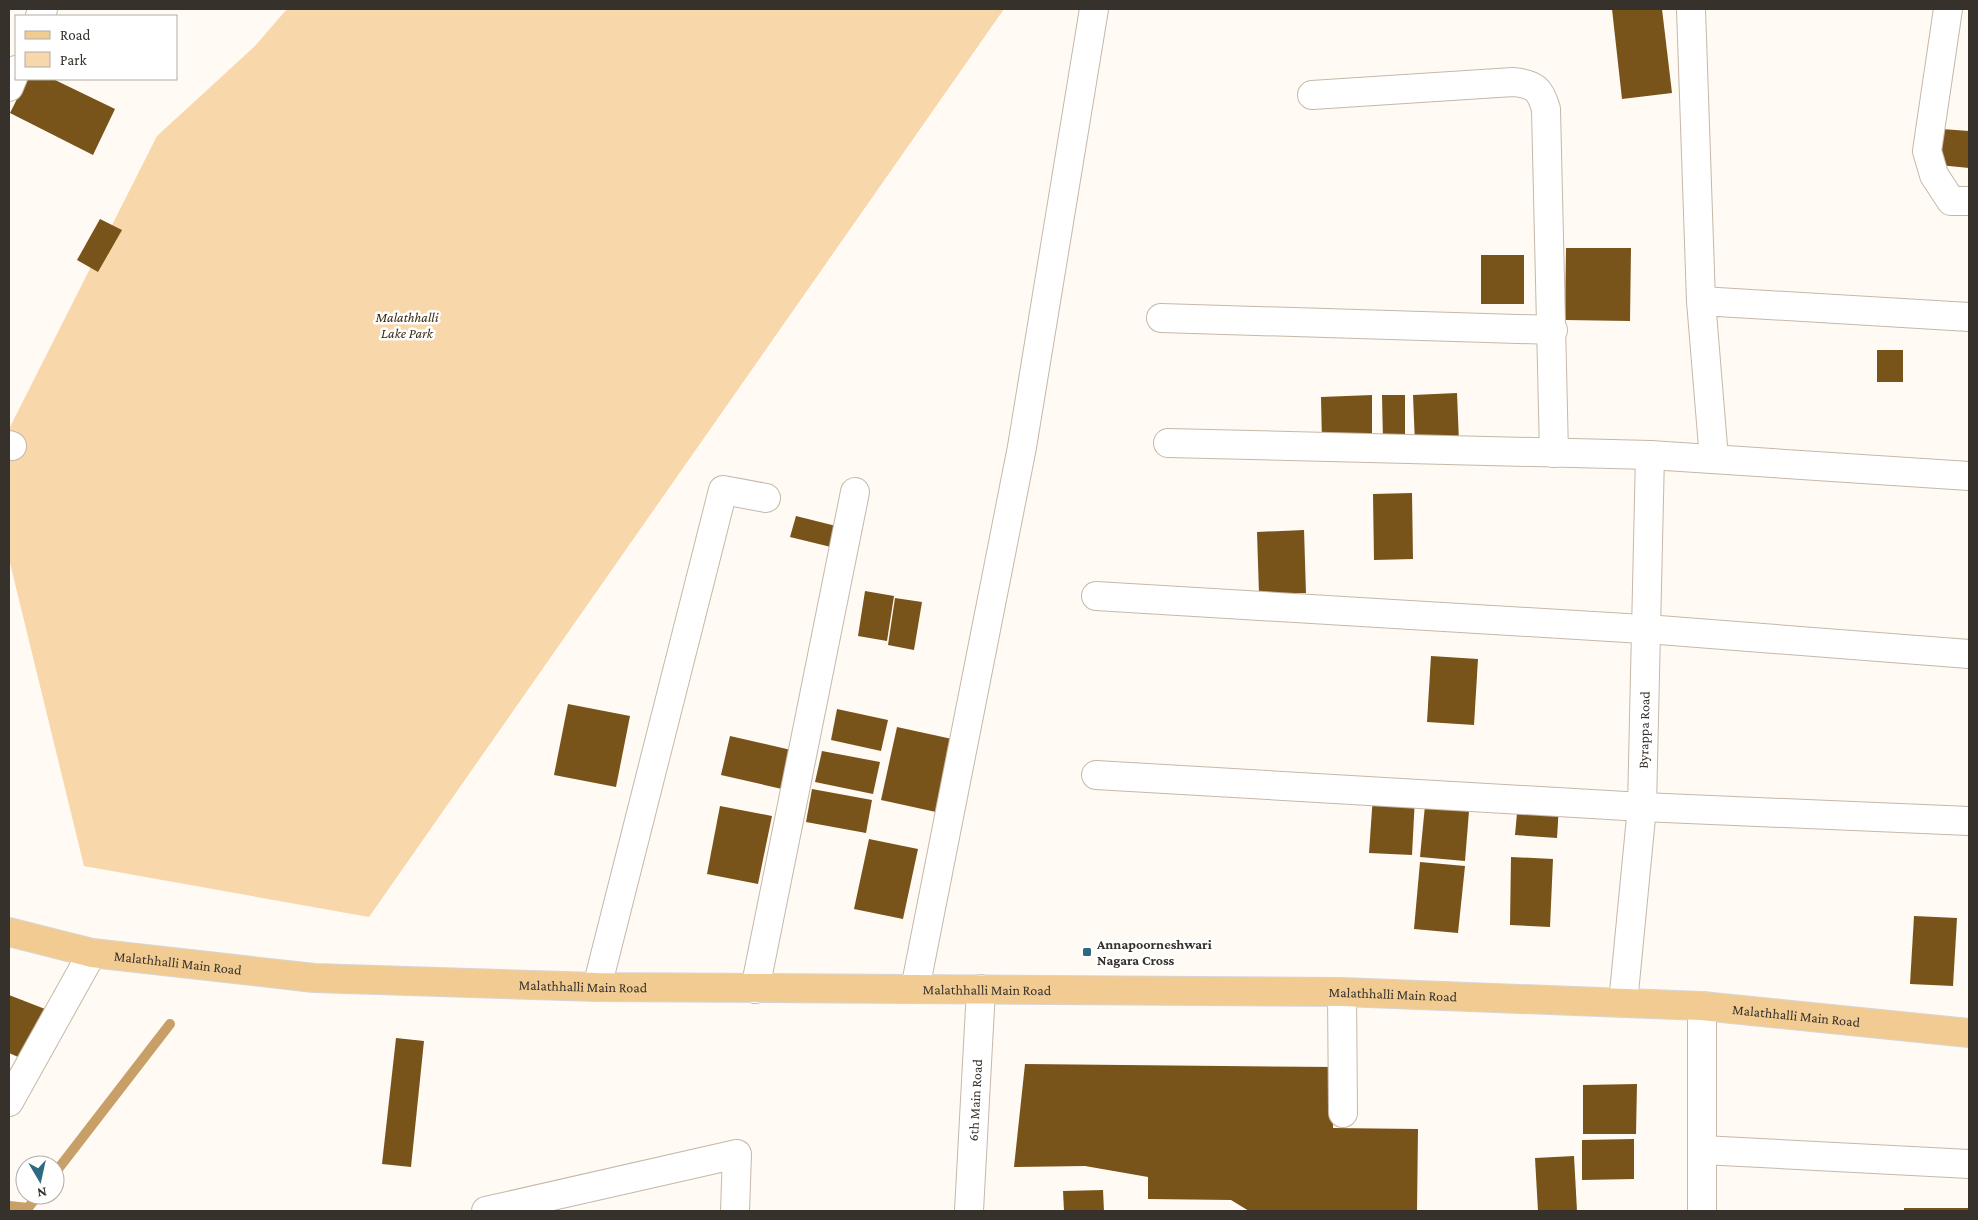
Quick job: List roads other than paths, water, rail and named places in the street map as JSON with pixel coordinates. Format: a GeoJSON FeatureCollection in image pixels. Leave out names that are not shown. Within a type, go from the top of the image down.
{"type":"FeatureCollection","features":[{"type":"Feature","properties":{"kind":"main road","name":"Malathhalli Main Road"},"geometry":{"type":"LineString","coordinates":[[9,932],[92,953],[314,978],[597,987],[1342,992],[1702,1006],[1968,1033]]}},
{"type":"Feature","properties":{"kind":"street"},"geometry":{"type":"LineString","coordinates":[[915,989],[1022,447],[1094,9]]}},
{"type":"Feature","properties":{"kind":"street"},"geometry":{"type":"LineString","coordinates":[[1691,9],[1701,300],[1714,459]]}},
{"type":"Feature","properties":{"kind":"street"},"geometry":{"type":"LineString","coordinates":[[1948,9],[1927,151],[1934,175],[1951,201],[1969,201]]}},
{"type":"Feature","properties":{"kind":"street"},"geometry":{"type":"LineString","coordinates":[[9,87],[15,72]]}},
{"type":"Feature","properties":{"kind":"street"},"geometry":{"type":"LineString","coordinates":[[1312,95],[1513,82],[1528,84],[1541,92],[1546,110],[1553,330],[1554,453]]}},
{"type":"Feature","properties":{"kind":"street"},"geometry":{"type":"LineString","coordinates":[[1701,300],[1969,317]]}},
{"type":"Feature","properties":{"kind":"street"},"geometry":{"type":"LineString","coordinates":[[1161,318],[1553,330]]}},
{"type":"Feature","properties":{"kind":"street"},"geometry":{"type":"LineString","coordinates":[[1168,443],[1650,455],[1969,476]]}},
{"type":"Feature","properties":{"kind":"street","name":"Byrappa Road"},"geometry":{"type":"LineString","coordinates":[[1623,1003],[1642,807],[1650,455]]}},
{"type":"Feature","properties":{"kind":"street"},"geometry":{"type":"LineString","coordinates":[[597,987],[723,490],[766,498]]}},
{"type":"Feature","properties":{"kind":"street"},"geometry":{"type":"LineString","coordinates":[[755,989],[855,492]]}},
{"type":"Feature","properties":{"kind":"street"},"geometry":{"type":"LineString","coordinates":[[1096,596],[1647,629],[1969,654]]}},
{"type":"Feature","properties":{"kind":"street"},"geometry":{"type":"LineString","coordinates":[[1096,775],[1642,807],[1969,821]]}},
{"type":"Feature","properties":{"kind":"street"},"geometry":{"type":"LineString","coordinates":[[9,1102],[92,953]]}},
{"type":"Feature","properties":{"kind":"street","name":"6th Main Road"},"geometry":{"type":"LineString","coordinates":[[969,1211],[981,989]]}},
{"type":"Feature","properties":{"kind":"street"},"geometry":{"type":"LineString","coordinates":[[1342,992],[1343,1113]]}},
{"type":"Feature","properties":{"kind":"street"},"geometry":{"type":"LineString","coordinates":[[1702,1006],[1702,1211]]}},
{"type":"Feature","properties":{"kind":"street"},"geometry":{"type":"LineString","coordinates":[[1702,1150],[1969,1164]]}},
{"type":"Feature","properties":{"kind":"street"},"geometry":{"type":"LineString","coordinates":[[486,1211],[571,1201],[737,1154],[736,1211]]}},
{"type":"Feature","properties":{"kind":"waterway"},"geometry":{"type":"LineString","coordinates":[[65,1160],[170,1024]]}},
{"type":"Feature","properties":{"kind":"waterway"},"geometry":{"type":"LineString","coordinates":[[9,1206],[28,1208],[30,1205]]}},
{"type":"Feature","properties":{"kind":"place","name":"Annapoorneshwari Nagara Cross"},"geometry":{"type":"Point","coordinates":[1087,952]}},
{"type":"Feature","properties":{"kind":"park label","name":"Malathhalli Lake Park"},"geometry":{"type":"Point","coordinates":[407,326]}}]}
